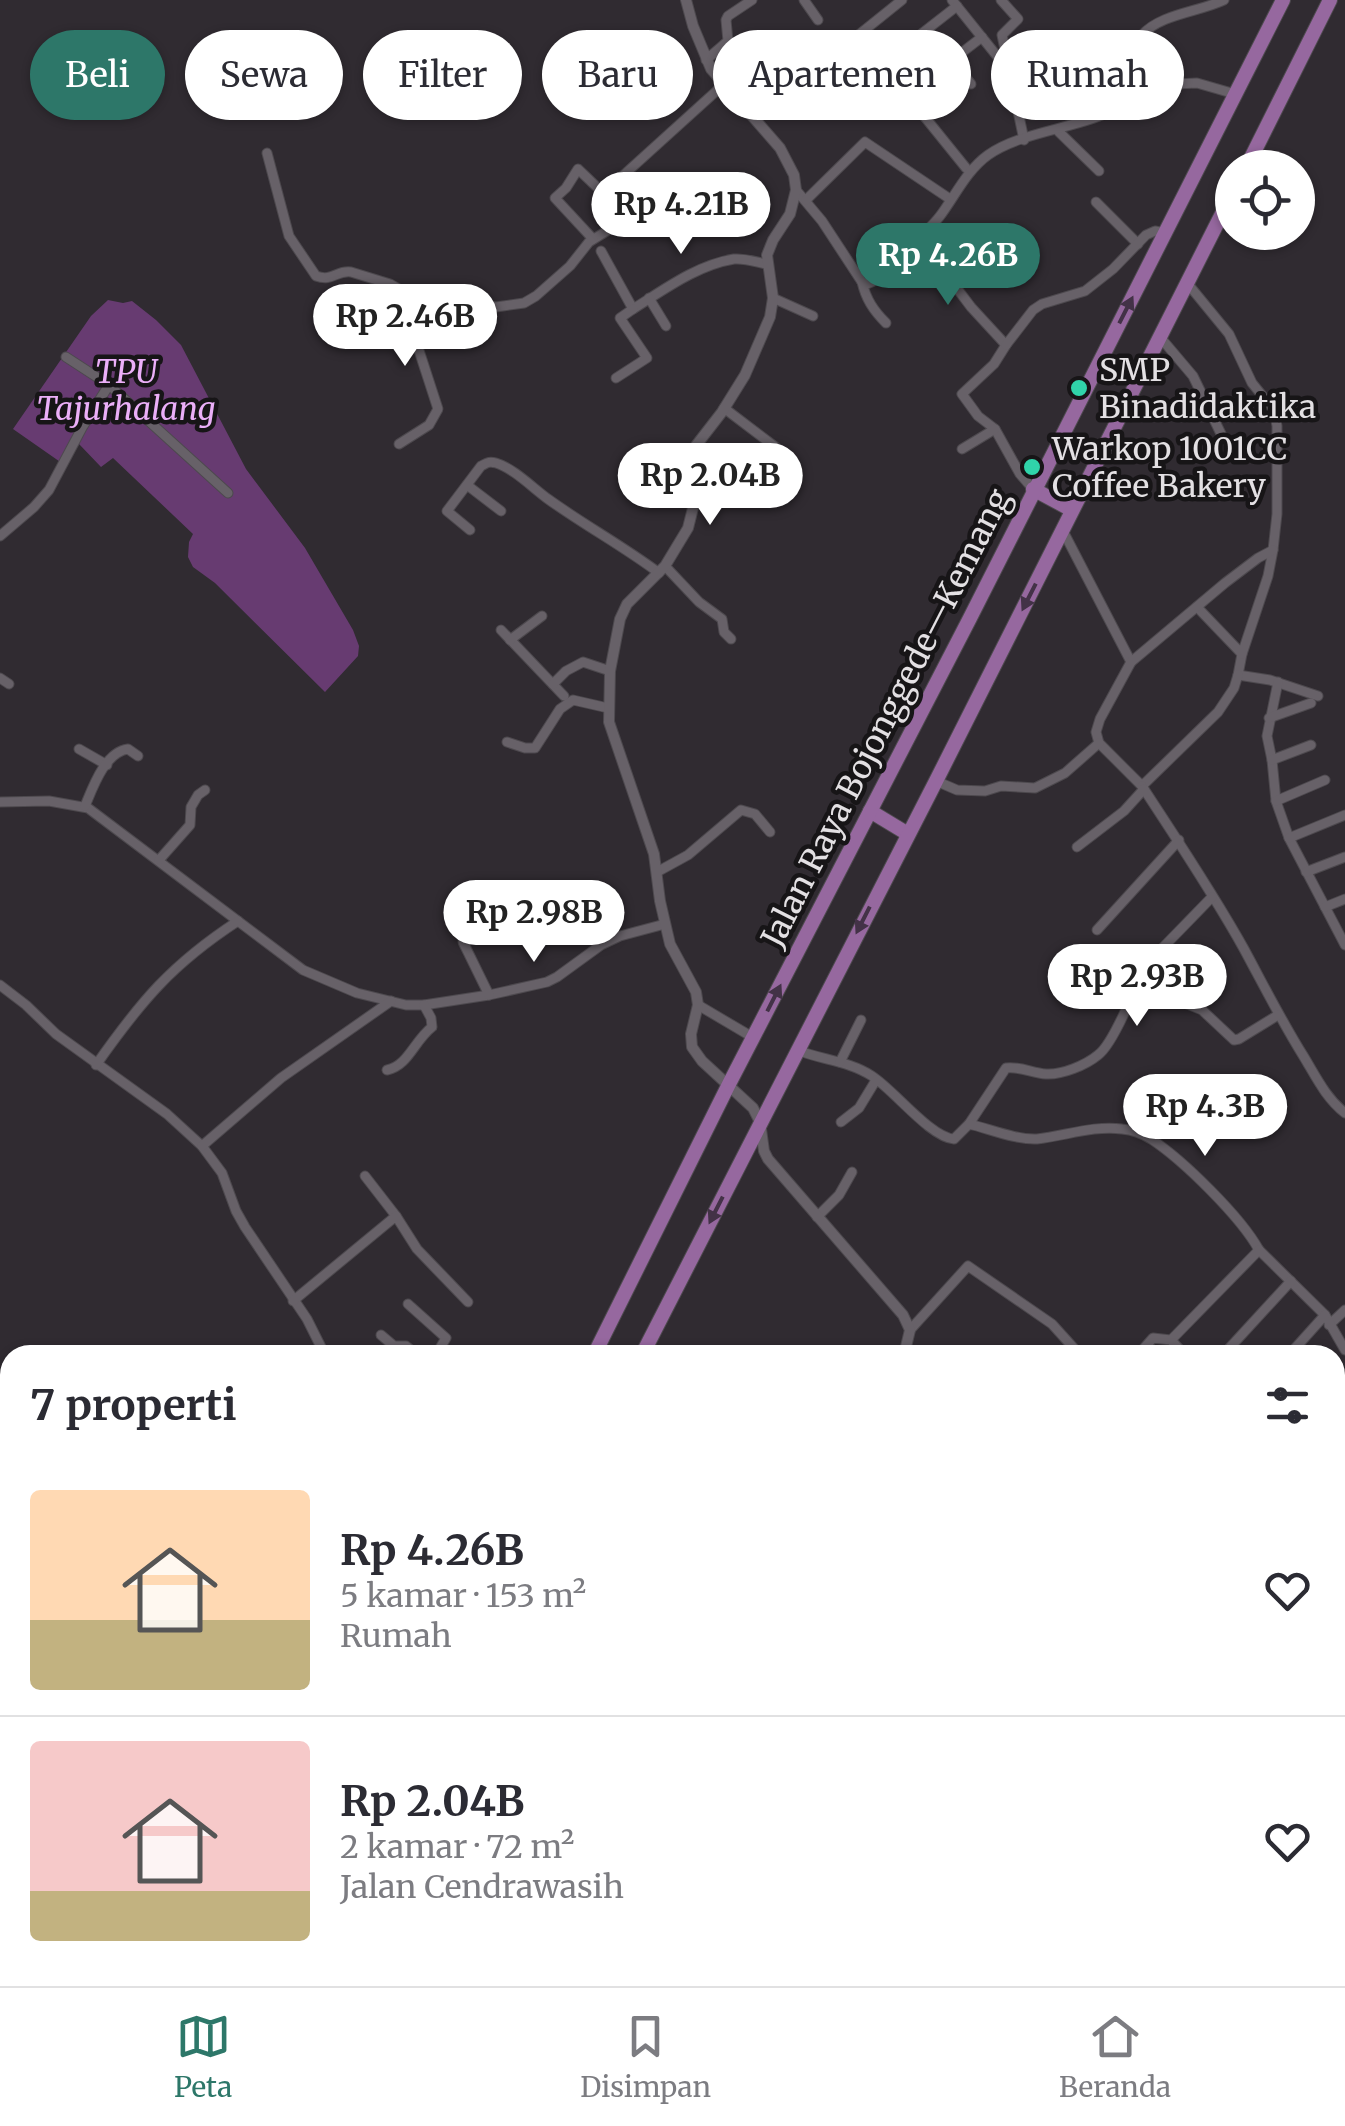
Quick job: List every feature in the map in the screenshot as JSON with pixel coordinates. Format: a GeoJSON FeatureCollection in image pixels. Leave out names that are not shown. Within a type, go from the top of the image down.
{"type":"FeatureCollection","features":[{"type":"Feature","properties":{"kind":"highway","name":"Jalan Raya Bojonggede—Kemang"},"geometry":{"type":"LineString","coordinates":[[599,1345],[1283,0]]}},
{"type":"Feature","properties":{"kind":"highway"},"geometry":{"type":"LineString","coordinates":[[1255,150],[1330,0]]}},
{"type":"Feature","properties":{"kind":"highway"},"geometry":{"type":"LineString","coordinates":[[647,1345],[1215,229]]}},
{"type":"Feature","properties":{"kind":"highway"},"geometry":{"type":"LineString","coordinates":[[1033,489],[1072,510]]}},
{"type":"Feature","properties":{"kind":"highway"},"geometry":{"type":"LineString","coordinates":[[870,811],[908,834]]}},
{"type":"Feature","properties":{"kind":"street"},"geometry":{"type":"LineString","coordinates":[[686,0],[713,70]]}},
{"type":"Feature","properties":{"kind":"street"},"geometry":{"type":"LineString","coordinates":[[706,60],[726,44],[728,16],[752,0]]}},
{"type":"Feature","properties":{"kind":"street"},"geometry":{"type":"LineString","coordinates":[[804,0],[818,20]]}},
{"type":"Feature","properties":{"kind":"street"},"geometry":{"type":"LineString","coordinates":[[864,30],[901,0]]}},
{"type":"Feature","properties":{"kind":"street"},"geometry":{"type":"LineString","coordinates":[[1001,0],[1018,19],[1002,35],[1024,140]]}},
{"type":"Feature","properties":{"kind":"street"},"geometry":{"type":"LineString","coordinates":[[1146,30],[1224,0]]}},
{"type":"Feature","properties":{"kind":"street"},"geometry":{"type":"LineString","coordinates":[[922,30],[954,3],[991,49]]}},
{"type":"Feature","properties":{"kind":"street"},"geometry":{"type":"LineString","coordinates":[[971,45],[982,37]]}},
{"type":"Feature","properties":{"kind":"street"},"geometry":{"type":"LineString","coordinates":[[1184,84],[1198,83],[1235,94]]}},
{"type":"Feature","properties":{"kind":"street"},"geometry":{"type":"LineString","coordinates":[[267,153],[289,236],[316,276],[331,278],[347,271],[390,284],[420,302],[460,301],[496,307],[524,303],[536,296],[570,266],[584,246],[610,229],[609,199],[617,180],[713,94]]}},
{"type":"Feature","properties":{"kind":"street"},"geometry":{"type":"LineString","coordinates":[[755,120],[780,148],[794,175],[796,190],[790,214],[770,247],[766,264],[773,298],[770,318],[753,358],[724,408],[692,452],[694,504],[692,520],[682,541],[623,610],[610,671],[611,734],[654,854],[670,944],[690,979],[698,1004],[692,1047],[749,1104],[760,1122],[768,1159],[897,1307],[910,1330]]}},
{"type":"Feature","properties":{"kind":"street"},"geometry":{"type":"LineString","coordinates":[[927,120],[966,168]]}},
{"type":"Feature","properties":{"kind":"street"},"geometry":{"type":"LineString","coordinates":[[862,282],[872,282],[919,238],[986,157],[1086,120]]}},
{"type":"Feature","properties":{"kind":"street"},"geometry":{"type":"LineString","coordinates":[[1058,131],[1099,171]]}},
{"type":"Feature","properties":{"kind":"street"},"geometry":{"type":"LineString","coordinates":[[806,200],[865,142],[950,199]]}},
{"type":"Feature","properties":{"kind":"street"},"geometry":{"type":"LineString","coordinates":[[593,239],[555,198],[578,169],[601,191]]}},
{"type":"Feature","properties":{"kind":"street"},"geometry":{"type":"LineString","coordinates":[[796,190],[822,220],[862,282],[873,310],[886,323]]}},
{"type":"Feature","properties":{"kind":"street"},"geometry":{"type":"LineString","coordinates":[[1096,202],[1138,244]]}},
{"type":"Feature","properties":{"kind":"street"},"geometry":{"type":"LineString","coordinates":[[1033,489],[994,429],[978,416],[962,394],[994,364],[1033,310],[1085,291],[1151,232],[1166,233]]}},
{"type":"Feature","properties":{"kind":"street"},"geometry":{"type":"LineString","coordinates":[[919,238],[971,307],[1006,345]]}},
{"type":"Feature","properties":{"kind":"street"},"geometry":{"type":"LineString","coordinates":[[601,251],[633,308]]}},
{"type":"Feature","properties":{"kind":"street"},"geometry":{"type":"LineString","coordinates":[[616,378],[648,358],[620,318],[633,308],[684,276],[715,265],[737,258],[766,264]]}},
{"type":"Feature","properties":{"kind":"street"},"geometry":{"type":"LineString","coordinates":[[1077,847],[1124,811],[1218,712],[1234,688],[1268,576],[1277,514],[1278,444],[1274,410],[1252,383],[1229,334],[1188,284]]}},
{"type":"Feature","properties":{"kind":"street"},"geometry":{"type":"LineString","coordinates":[[649,298],[666,326]]}},
{"type":"Feature","properties":{"kind":"street"},"geometry":{"type":"LineString","coordinates":[[773,298],[813,316]]}},
{"type":"Feature","properties":{"kind":"street"},"geometry":{"type":"LineString","coordinates":[[399,444],[429,424],[438,408],[413,332],[420,302]]}},
{"type":"Feature","properties":{"kind":"street"},"geometry":{"type":"LineString","coordinates":[[1160,337],[1193,376],[1224,440]]}},
{"type":"Feature","properties":{"kind":"street"},"geometry":{"type":"LineString","coordinates":[[66,357],[109,385],[228,493]]}},
{"type":"Feature","properties":{"kind":"street"},"geometry":{"type":"LineString","coordinates":[[0,536],[49,490],[109,385]]}},
{"type":"Feature","properties":{"kind":"street"},"geometry":{"type":"LineString","coordinates":[[724,408],[782,452]]}},
{"type":"Feature","properties":{"kind":"street"},"geometry":{"type":"LineString","coordinates":[[962,449],[994,429]]}},
{"type":"Feature","properties":{"kind":"street"},"geometry":{"type":"LineString","coordinates":[[470,530],[448,511],[481,466],[496,463],[662,569],[722,620],[730,639]]}},
{"type":"Feature","properties":{"kind":"street"},"geometry":{"type":"LineString","coordinates":[[467,484],[500,512]]}},
{"type":"Feature","properties":{"kind":"street"},"geometry":{"type":"LineString","coordinates":[[1063,531],[1131,662]]}},
{"type":"Feature","properties":{"kind":"street"},"geometry":{"type":"LineString","coordinates":[[1273,550],[1197,606],[1131,662],[1096,732],[1099,743],[1143,787],[1179,840],[1278,1014],[1329,1097],[1345,1112]]}},
{"type":"Feature","properties":{"kind":"street"},"geometry":{"type":"LineString","coordinates":[[1197,606],[1242,654]]}},
{"type":"Feature","properties":{"kind":"street"},"geometry":{"type":"LineString","coordinates":[[510,640],[542,616]]}},
{"type":"Feature","properties":{"kind":"street"},"geometry":{"type":"LineString","coordinates":[[501,630],[564,696]]}},
{"type":"Feature","properties":{"kind":"street"},"geometry":{"type":"LineString","coordinates":[[552,684],[582,662],[610,671]]}},
{"type":"Feature","properties":{"kind":"street"},"geometry":{"type":"LineString","coordinates":[[1238,675],[1278,682],[1314,700],[1269,718]]}},
{"type":"Feature","properties":{"kind":"street"},"geometry":{"type":"LineString","coordinates":[[1278,682],[1266,736],[1276,801],[1289,838],[1344,942]]}},
{"type":"Feature","properties":{"kind":"street"},"geometry":{"type":"LineString","coordinates":[[506,742],[535,748],[560,709],[573,700],[608,708]]}},
{"type":"Feature","properties":{"kind":"street"},"geometry":{"type":"LineString","coordinates":[[936,781],[957,790],[985,792],[1001,786],[1035,788],[1065,773],[1099,743]]}},
{"type":"Feature","properties":{"kind":"street"},"geometry":{"type":"LineString","coordinates":[[1272,760],[1311,744]]}},
{"type":"Feature","properties":{"kind":"street"},"geometry":{"type":"LineString","coordinates":[[79,749],[106,765]]}},
{"type":"Feature","properties":{"kind":"street"},"geometry":{"type":"LineString","coordinates":[[85,806],[117,752],[131,750],[138,756]]}},
{"type":"Feature","properties":{"kind":"street"},"geometry":{"type":"LineString","coordinates":[[1276,801],[1326,780]]}},
{"type":"Feature","properties":{"kind":"street"},"geometry":{"type":"LineString","coordinates":[[159,860],[190,826],[191,808],[205,790]]}},
{"type":"Feature","properties":{"kind":"street"},"geometry":{"type":"LineString","coordinates":[[0,802],[34,800],[85,806],[304,970],[357,993],[406,1004],[489,995],[547,982],[601,944],[665,924]]}},
{"type":"Feature","properties":{"kind":"street"},"geometry":{"type":"LineString","coordinates":[[658,872],[688,854],[741,810],[755,814],[770,832]]}},
{"type":"Feature","properties":{"kind":"street"},"geometry":{"type":"LineString","coordinates":[[1289,838],[1345,816]]}},
{"type":"Feature","properties":{"kind":"street"},"geometry":{"type":"LineString","coordinates":[[1098,930],[1179,840]]}},
{"type":"Feature","properties":{"kind":"street"},"geometry":{"type":"LineString","coordinates":[[1306,872],[1345,857]]}},
{"type":"Feature","properties":{"kind":"street"},"geometry":{"type":"LineString","coordinates":[[796,1050],[840,1062],[876,1080],[946,1138],[954,1139],[969,1124],[1006,1068],[1059,1073],[1099,1055],[1138,984],[1142,969],[1212,897]]}},
{"type":"Feature","properties":{"kind":"street"},"geometry":{"type":"LineString","coordinates":[[1325,908],[1345,900]]}},
{"type":"Feature","properties":{"kind":"street"},"geometry":{"type":"LineString","coordinates":[[96,1065],[166,975],[238,921]]}},
{"type":"Feature","properties":{"kind":"street"},"geometry":{"type":"LineString","coordinates":[[463,942],[489,995]]}},
{"type":"Feature","properties":{"kind":"street"},"geometry":{"type":"LineString","coordinates":[[1138,984],[1202,1010],[1234,1040],[1278,1014]]}},
{"type":"Feature","properties":{"kind":"street"},"geometry":{"type":"LineString","coordinates":[[0,985],[96,1065],[168,1114],[202,1146],[222,1173],[236,1210],[320,1345]]}},
{"type":"Feature","properties":{"kind":"street"},"geometry":{"type":"LineString","coordinates":[[202,1146],[281,1078],[391,1001]]}},
{"type":"Feature","properties":{"kind":"street"},"geometry":{"type":"LineString","coordinates":[[698,1004],[754,1038]]}},
{"type":"Feature","properties":{"kind":"street"},"geometry":{"type":"LineString","coordinates":[[387,1070],[394,1070],[405,1061],[432,1027],[424,1005]]}},
{"type":"Feature","properties":{"kind":"street"},"geometry":{"type":"LineString","coordinates":[[840,1062],[862,1020]]}},
{"type":"Feature","properties":{"kind":"street"},"geometry":{"type":"LineString","coordinates":[[841,1122],[859,1108],[876,1080]]}},
{"type":"Feature","properties":{"kind":"street"},"geometry":{"type":"LineString","coordinates":[[1150,1138],[1179,1096]]}},
{"type":"Feature","properties":{"kind":"street"},"geometry":{"type":"LineString","coordinates":[[969,1124],[1030,1139],[1108,1128],[1126,1129],[1150,1138],[1209,1190],[1259,1250],[1327,1320],[1342,1345]]}},
{"type":"Feature","properties":{"kind":"street"},"geometry":{"type":"LineString","coordinates":[[817,1216],[840,1195],[852,1172]]}},
{"type":"Feature","properties":{"kind":"street"},"geometry":{"type":"LineString","coordinates":[[365,1176],[416,1249],[468,1302]]}},
{"type":"Feature","properties":{"kind":"street"},"geometry":{"type":"LineString","coordinates":[[293,1300],[396,1216]]}},
{"type":"Feature","properties":{"kind":"street"},"geometry":{"type":"LineString","coordinates":[[1170,1340],[1259,1250]]}},
{"type":"Feature","properties":{"kind":"street"},"geometry":{"type":"LineString","coordinates":[[906,1345],[910,1330],[968,1266],[1052,1324],[1071,1345]]}},
{"type":"Feature","properties":{"kind":"street"},"geometry":{"type":"LineString","coordinates":[[1232,1345],[1291,1281]]}},
{"type":"Feature","properties":{"kind":"street"},"geometry":{"type":"LineString","coordinates":[[408,1304],[446,1338],[442,1345]]}},
{"type":"Feature","properties":{"kind":"street"},"geometry":{"type":"LineString","coordinates":[[1300,1345],[1327,1320],[1345,1310]]}},
{"type":"Feature","properties":{"kind":"street"},"geometry":{"type":"LineString","coordinates":[[380,1335],[393,1345]]}},
{"type":"Feature","properties":{"kind":"street"},"geometry":{"type":"LineString","coordinates":[[1147,1345],[1153,1338],[1170,1340],[1175,1345]]}},
{"type":"Feature","properties":{"kind":"green space","name":"TPU Tajurhalang"},"geometry":{"type":"Polygon","coordinates":[[[108,300],[132,301],[181,345],[246,469],[305,548],[353,630],[358,656],[325,692],[215,583],[193,567],[188,557],[193,534],[113,458],[101,467],[79,444],[66,466],[13,429],[91,316],[108,300]]]}},
{"type":"Feature","properties":{"kind":"place","name":"SMP Binadidaktika"},"geometry":{"type":"Point","coordinates":[1079,388]}},
{"type":"Feature","properties":{"kind":"place","name":"Warkop 1001CC Coffee Bakery"},"geometry":{"type":"Point","coordinates":[1032,467]}}]}
